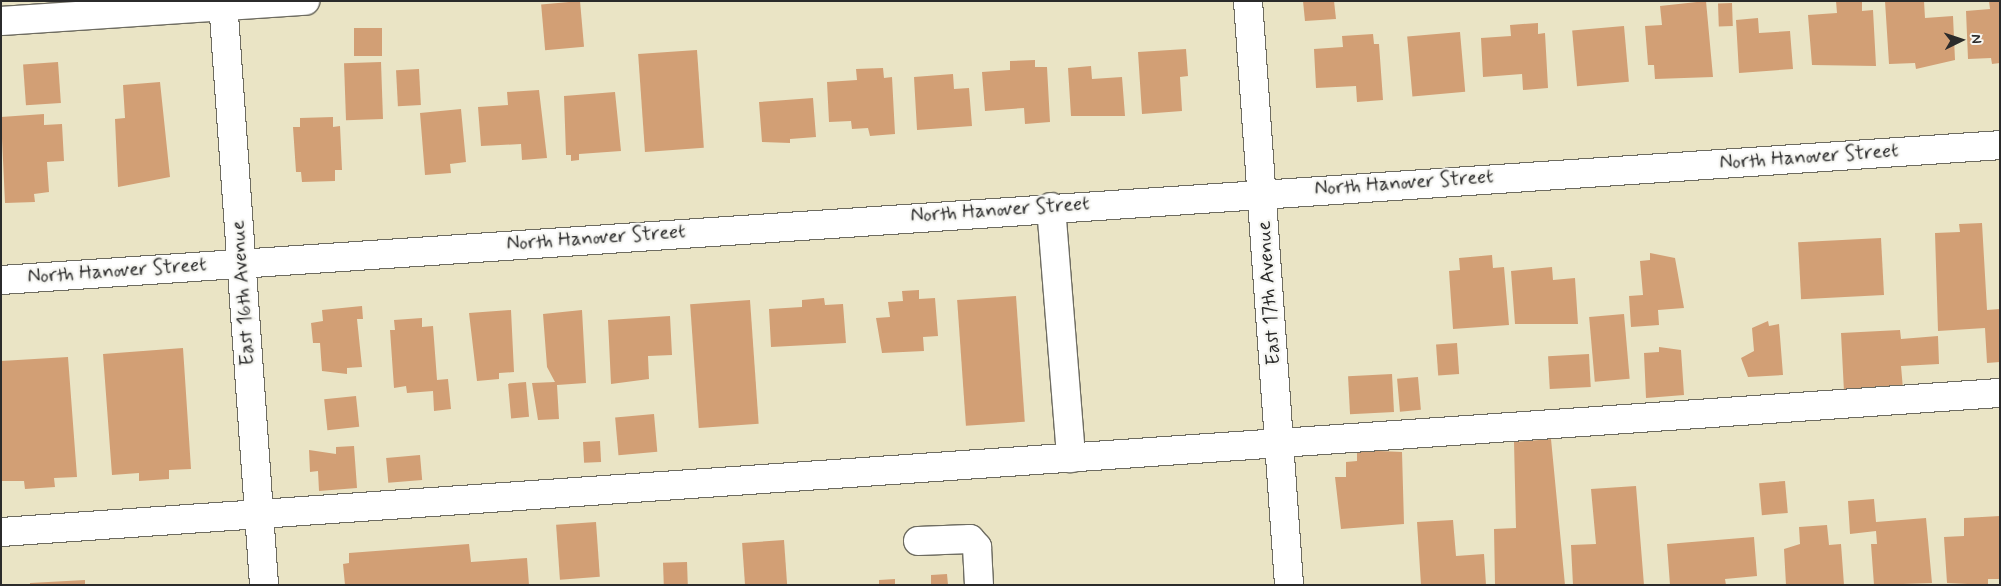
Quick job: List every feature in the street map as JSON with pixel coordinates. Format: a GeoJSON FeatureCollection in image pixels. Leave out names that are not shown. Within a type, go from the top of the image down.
{"type":"FeatureCollection","features":[{"type":"Feature","properties":{"kind":"street"},"geometry":{"type":"LineString","coordinates":[[1,21],[223,4],[305,1]]}},
{"type":"Feature","properties":{"kind":"street","name":"East 17th Avenue"},"geometry":{"type":"LineString","coordinates":[[1248,1],[1289,585]]}},
{"type":"Feature","properties":{"kind":"street","name":"East 16th Avenue"},"geometry":{"type":"LineString","coordinates":[[223,4],[264,585]]}},
{"type":"Feature","properties":{"kind":"street","name":"North Hanover Street"},"geometry":{"type":"LineString","coordinates":[[1,280],[1262,192],[2000,145]]}},
{"type":"Feature","properties":{"kind":"street"},"geometry":{"type":"LineString","coordinates":[[1051,207],[1071,458]]}},
{"type":"Feature","properties":{"kind":"street"},"geometry":{"type":"LineString","coordinates":[[1,532],[2000,393]]}},
{"type":"Feature","properties":{"kind":"street"},"geometry":{"type":"LineString","coordinates":[[918,541],[970,539],[978,547],[979,585]]}},
{"type":"Feature","properties":{"kind":"building"},"geometry":{"type":"Polygon","coordinates":[[[580,1],[584,47],[545,50],[541,4],[580,1]]]}},
{"type":"Feature","properties":{"kind":"building"},"geometry":{"type":"Polygon","coordinates":[[[1303,1],[1334,1],[1336,19],[1305,21],[1303,1]]]}},
{"type":"Feature","properties":{"kind":"building"},"geometry":{"type":"Polygon","coordinates":[[[1706,1],[1713,77],[1655,79],[1654,65],[1648,65],[1645,26],[1662,25],[1660,6],[1706,1]]]}},
{"type":"Feature","properties":{"kind":"building"},"geometry":{"type":"Polygon","coordinates":[[[1836,1],[1862,1],[1862,11],[1873,10],[1876,66],[1812,65],[1808,15],[1837,13],[1836,1]]]}},
{"type":"Feature","properties":{"kind":"building"},"geometry":{"type":"Polygon","coordinates":[[[1885,1],[1924,1],[1925,18],[1953,16],[1955,60],[1916,69],[1915,63],[1889,64],[1885,1]]]}},
{"type":"Feature","properties":{"kind":"building"},"geometry":{"type":"Polygon","coordinates":[[[1989,1],[2000,1],[2000,63],[1992,64],[1991,58],[1968,59],[1966,11],[1990,9],[1989,1]]]}},
{"type":"Feature","properties":{"kind":"building"},"geometry":{"type":"Polygon","coordinates":[[[1718,3],[1732,3],[1733,26],[1719,26],[1718,3]]]}},
{"type":"Feature","properties":{"kind":"building"},"geometry":{"type":"Polygon","coordinates":[[[1758,18],[1759,33],[1790,31],[1793,69],[1739,73],[1736,20],[1758,18]]]}},
{"type":"Feature","properties":{"kind":"building"},"geometry":{"type":"Polygon","coordinates":[[[1538,23],[1538,34],[1545,33],[1548,88],[1523,90],[1522,74],[1483,77],[1481,38],[1511,36],[1510,25],[1538,23]]]}},
{"type":"Feature","properties":{"kind":"building"},"geometry":{"type":"Polygon","coordinates":[[[1624,26],[1629,82],[1577,86],[1572,31],[1624,26]]]}},
{"type":"Feature","properties":{"kind":"building"},"geometry":{"type":"Polygon","coordinates":[[[354,28],[382,28],[382,56],[354,56],[354,28]]]}},
{"type":"Feature","properties":{"kind":"building"},"geometry":{"type":"Polygon","coordinates":[[[1460,32],[1465,92],[1412,96],[1407,37],[1460,32]]]}},
{"type":"Feature","properties":{"kind":"building"},"geometry":{"type":"Polygon","coordinates":[[[1373,34],[1374,44],[1379,44],[1383,100],[1357,102],[1356,86],[1316,88],[1314,49],[1343,47],[1342,36],[1373,34]]]}},
{"type":"Feature","properties":{"kind":"building"},"geometry":{"type":"Polygon","coordinates":[[[1186,49],[1188,76],[1180,77],[1182,111],[1142,114],[1138,52],[1186,49]]]}},
{"type":"Feature","properties":{"kind":"building"},"geometry":{"type":"Polygon","coordinates":[[[697,50],[704,148],[645,152],[638,54],[697,50]]]}},
{"type":"Feature","properties":{"kind":"building"},"geometry":{"type":"Polygon","coordinates":[[[1035,60],[1035,67],[1047,67],[1050,122],[1025,124],[1024,108],[985,111],[982,72],[1010,70],[1010,61],[1035,60]]]}},
{"type":"Feature","properties":{"kind":"building"},"geometry":{"type":"Polygon","coordinates":[[[58,62],[61,103],[26,105],[23,64],[58,62]]]}},
{"type":"Feature","properties":{"kind":"building"},"geometry":{"type":"Polygon","coordinates":[[[381,62],[383,119],[346,120],[344,63],[381,62]]]}},
{"type":"Feature","properties":{"kind":"building"},"geometry":{"type":"Polygon","coordinates":[[[1091,66],[1092,79],[1122,77],[1125,116],[1071,116],[1068,68],[1091,66]]]}},
{"type":"Feature","properties":{"kind":"building"},"geometry":{"type":"Polygon","coordinates":[[[883,68],[884,78],[892,77],[895,134],[870,136],[868,128],[852,129],[851,121],[829,122],[827,82],[857,80],[856,69],[883,68]]]}},
{"type":"Feature","properties":{"kind":"building"},"geometry":{"type":"Polygon","coordinates":[[[419,69],[421,105],[398,106],[396,70],[419,69]]]}},
{"type":"Feature","properties":{"kind":"building"},"geometry":{"type":"Polygon","coordinates":[[[953,74],[954,89],[969,88],[972,126],[917,130],[914,77],[953,74]]]}},
{"type":"Feature","properties":{"kind":"building"},"geometry":{"type":"Polygon","coordinates":[[[160,82],[170,177],[118,187],[115,119],[125,118],[123,85],[160,82]]]}},
{"type":"Feature","properties":{"kind":"building"},"geometry":{"type":"Polygon","coordinates":[[[539,90],[547,158],[522,160],[521,144],[481,146],[478,107],[508,105],[507,92],[539,90]]]}},
{"type":"Feature","properties":{"kind":"building"},"geometry":{"type":"Polygon","coordinates":[[[615,92],[621,151],[579,154],[579,160],[571,161],[571,155],[566,155],[564,96],[615,92]]]}},
{"type":"Feature","properties":{"kind":"building"},"geometry":{"type":"Polygon","coordinates":[[[813,98],[816,137],[790,139],[790,143],[762,142],[759,102],[813,98]]]}},
{"type":"Feature","properties":{"kind":"building"},"geometry":{"type":"Polygon","coordinates":[[[461,109],[466,162],[450,164],[451,173],[425,175],[420,113],[461,109]]]}},
{"type":"Feature","properties":{"kind":"building"},"geometry":{"type":"Polygon","coordinates":[[[44,114],[44,125],[62,124],[64,161],[47,162],[49,192],[34,194],[35,202],[5,203],[1,117],[44,114]]]}},
{"type":"Feature","properties":{"kind":"building"},"geometry":{"type":"Polygon","coordinates":[[[333,117],[333,127],[340,126],[342,170],[335,170],[335,181],[302,182],[301,172],[296,172],[293,127],[300,127],[300,118],[333,117]]]}},
{"type":"Feature","properties":{"kind":"building"},"geometry":{"type":"Polygon","coordinates":[[[1982,223],[1987,310],[2000,309],[2000,362],[1987,363],[1985,328],[1938,331],[1935,233],[1960,232],[1959,224],[1982,223]]]}},
{"type":"Feature","properties":{"kind":"building"},"geometry":{"type":"Polygon","coordinates":[[[1881,238],[1884,295],[1801,299],[1798,242],[1881,238]]]}},
{"type":"Feature","properties":{"kind":"building"},"geometry":{"type":"Polygon","coordinates":[[[1650,253],[1675,258],[1684,308],[1658,310],[1659,325],[1631,327],[1629,296],[1643,295],[1640,261],[1650,260],[1650,253]]]}},
{"type":"Feature","properties":{"kind":"building"},"geometry":{"type":"Polygon","coordinates":[[[1492,255],[1493,268],[1504,267],[1509,325],[1453,329],[1449,271],[1460,270],[1459,258],[1492,255]]]}},
{"type":"Feature","properties":{"kind":"building"},"geometry":{"type":"Polygon","coordinates":[[[1552,267],[1553,280],[1575,278],[1578,324],[1515,324],[1511,271],[1552,267]]]}},
{"type":"Feature","properties":{"kind":"building"},"geometry":{"type":"Polygon","coordinates":[[[919,290],[919,299],[935,298],[938,336],[923,337],[924,351],[882,353],[876,318],[890,317],[888,302],[903,301],[902,291],[919,290]]]}},
{"type":"Feature","properties":{"kind":"building"},"geometry":{"type":"Polygon","coordinates":[[[1016,296],[1025,422],[966,426],[957,300],[1016,296]]]}},
{"type":"Feature","properties":{"kind":"building"},"geometry":{"type":"Polygon","coordinates":[[[824,298],[825,305],[843,304],[846,343],[771,347],[769,309],[802,307],[802,300],[824,298]]]}},
{"type":"Feature","properties":{"kind":"building"},"geometry":{"type":"Polygon","coordinates":[[[750,300],[759,424],[699,428],[690,304],[750,300]]]}},
{"type":"Feature","properties":{"kind":"building"},"geometry":{"type":"Polygon","coordinates":[[[362,306],[363,319],[357,319],[362,367],[347,368],[347,374],[322,371],[320,343],[313,343],[311,323],[323,321],[322,310],[362,306]]]}},
{"type":"Feature","properties":{"kind":"building"},"geometry":{"type":"Polygon","coordinates":[[[511,310],[514,372],[499,373],[499,379],[477,381],[469,313],[511,310]]]}},
{"type":"Feature","properties":{"kind":"building"},"geometry":{"type":"Polygon","coordinates":[[[582,310],[586,383],[557,385],[559,419],[538,420],[532,383],[555,382],[547,367],[543,314],[582,310]]]}},
{"type":"Feature","properties":{"kind":"building"},"geometry":{"type":"Polygon","coordinates":[[[1624,314],[1630,379],[1595,382],[1589,317],[1624,314]]]}},
{"type":"Feature","properties":{"kind":"building"},"geometry":{"type":"Polygon","coordinates":[[[670,316],[672,355],[648,356],[649,379],[611,384],[608,320],[670,316]]]}},
{"type":"Feature","properties":{"kind":"building"},"geometry":{"type":"Polygon","coordinates":[[[422,318],[422,327],[433,326],[437,380],[448,379],[451,409],[434,411],[433,391],[407,393],[406,386],[394,388],[390,330],[395,330],[394,320],[422,318]]]}},
{"type":"Feature","properties":{"kind":"building"},"geometry":{"type":"Polygon","coordinates":[[[1768,321],[1769,326],[1779,324],[1783,375],[1748,377],[1741,358],[1754,351],[1752,328],[1768,321]]]}},
{"type":"Feature","properties":{"kind":"building"},"geometry":{"type":"Polygon","coordinates":[[[1900,330],[1901,339],[1938,336],[1939,364],[1901,366],[1903,389],[1844,392],[1841,333],[1900,330]]]}},
{"type":"Feature","properties":{"kind":"building"},"geometry":{"type":"Polygon","coordinates":[[[1457,343],[1459,374],[1438,375],[1436,344],[1457,343]]]}},
{"type":"Feature","properties":{"kind":"building"},"geometry":{"type":"Polygon","coordinates":[[[1659,347],[1681,350],[1684,395],[1646,398],[1644,353],[1659,352],[1659,347]]]}},
{"type":"Feature","properties":{"kind":"building"},"geometry":{"type":"Polygon","coordinates":[[[183,348],[191,469],[169,470],[169,479],[139,481],[139,473],[112,475],[103,354],[183,348]]]}},
{"type":"Feature","properties":{"kind":"building"},"geometry":{"type":"Polygon","coordinates":[[[1589,354],[1591,387],[1550,389],[1548,356],[1589,354]]]}},
{"type":"Feature","properties":{"kind":"building"},"geometry":{"type":"Polygon","coordinates":[[[68,357],[77,477],[54,478],[55,487],[25,489],[24,481],[1,481],[1,361],[68,357]]]}},
{"type":"Feature","properties":{"kind":"building"},"geometry":{"type":"Polygon","coordinates":[[[1392,374],[1394,412],[1350,414],[1348,376],[1392,374]]]}},
{"type":"Feature","properties":{"kind":"building"},"geometry":{"type":"Polygon","coordinates":[[[1418,377],[1421,410],[1400,412],[1397,379],[1418,377]]]}},
{"type":"Feature","properties":{"kind":"building"},"geometry":{"type":"Polygon","coordinates":[[[526,382],[529,417],[511,418],[508,384],[526,382]]]}},
{"type":"Feature","properties":{"kind":"building"},"geometry":{"type":"Polygon","coordinates":[[[356,396],[359,427],[327,430],[324,399],[356,396]]]}},
{"type":"Feature","properties":{"kind":"building"},"geometry":{"type":"Polygon","coordinates":[[[654,414],[657,452],[618,455],[615,417],[654,414]]]}},
{"type":"Feature","properties":{"kind":"building"},"geometry":{"type":"Polygon","coordinates":[[[1551,439],[1565,585],[1495,585],[1494,529],[1516,528],[1514,442],[1551,439]]]}},
{"type":"Feature","properties":{"kind":"building"},"geometry":{"type":"Polygon","coordinates":[[[600,441],[601,462],[584,463],[583,442],[600,441]]]}},
{"type":"Feature","properties":{"kind":"building"},"geometry":{"type":"Polygon","coordinates":[[[354,446],[357,488],[319,491],[318,471],[310,472],[309,450],[336,454],[336,447],[354,446]]]}},
{"type":"Feature","properties":{"kind":"building"},"geometry":{"type":"Polygon","coordinates":[[[1357,450],[1402,452],[1404,524],[1341,529],[1335,477],[1346,477],[1346,462],[1357,461],[1357,450]]]}},
{"type":"Feature","properties":{"kind":"building"},"geometry":{"type":"Polygon","coordinates":[[[420,455],[422,480],[388,483],[386,458],[420,455]]]}},
{"type":"Feature","properties":{"kind":"building"},"geometry":{"type":"Polygon","coordinates":[[[1785,481],[1788,513],[1762,515],[1759,483],[1785,481]]]}},
{"type":"Feature","properties":{"kind":"building"},"geometry":{"type":"Polygon","coordinates":[[[1636,486],[1644,585],[1573,585],[1571,545],[1596,544],[1591,489],[1636,486]]]}},
{"type":"Feature","properties":{"kind":"building"},"geometry":{"type":"Polygon","coordinates":[[[1874,499],[1876,522],[1926,518],[1932,583],[1874,585],[1871,544],[1877,544],[1876,531],[1850,534],[1848,501],[1874,499]]]}},
{"type":"Feature","properties":{"kind":"building"},"geometry":{"type":"Polygon","coordinates":[[[2000,516],[2000,579],[1988,579],[1988,585],[1947,583],[1944,537],[1964,536],[1964,518],[2000,516]]]}},
{"type":"Feature","properties":{"kind":"building"},"geometry":{"type":"Polygon","coordinates":[[[1453,520],[1456,556],[1484,554],[1486,585],[1421,585],[1417,522],[1453,520]]]}},
{"type":"Feature","properties":{"kind":"building"},"geometry":{"type":"Polygon","coordinates":[[[596,522],[600,577],[560,580],[556,525],[596,522]]]}},
{"type":"Feature","properties":{"kind":"building"},"geometry":{"type":"Polygon","coordinates":[[[1827,525],[1829,545],[1841,544],[1844,585],[1786,585],[1784,549],[1800,544],[1799,527],[1827,525]]]}},
{"type":"Feature","properties":{"kind":"building"},"geometry":{"type":"Polygon","coordinates":[[[1754,537],[1757,576],[1725,579],[1726,585],[1670,585],[1667,544],[1754,537]]]}},
{"type":"Feature","properties":{"kind":"building"},"geometry":{"type":"Polygon","coordinates":[[[784,540],[787,585],[745,585],[742,543],[784,540]]]}},
{"type":"Feature","properties":{"kind":"building"},"geometry":{"type":"Polygon","coordinates":[[[469,544],[471,562],[527,558],[529,585],[345,585],[343,564],[349,563],[349,553],[469,544]]]}},
{"type":"Feature","properties":{"kind":"building"},"geometry":{"type":"Polygon","coordinates":[[[687,562],[688,585],[664,585],[663,563],[687,562]]]}},
{"type":"Feature","properties":{"kind":"building"},"geometry":{"type":"Polygon","coordinates":[[[947,574],[948,585],[931,585],[931,575],[947,574]]]}},
{"type":"Feature","properties":{"kind":"building"},"geometry":{"type":"Polygon","coordinates":[[[895,579],[895,585],[879,585],[879,580],[895,579]]]}},
{"type":"Feature","properties":{"kind":"building"},"geometry":{"type":"Polygon","coordinates":[[[85,580],[85,585],[30,585],[30,583],[85,580]]]}}]}
